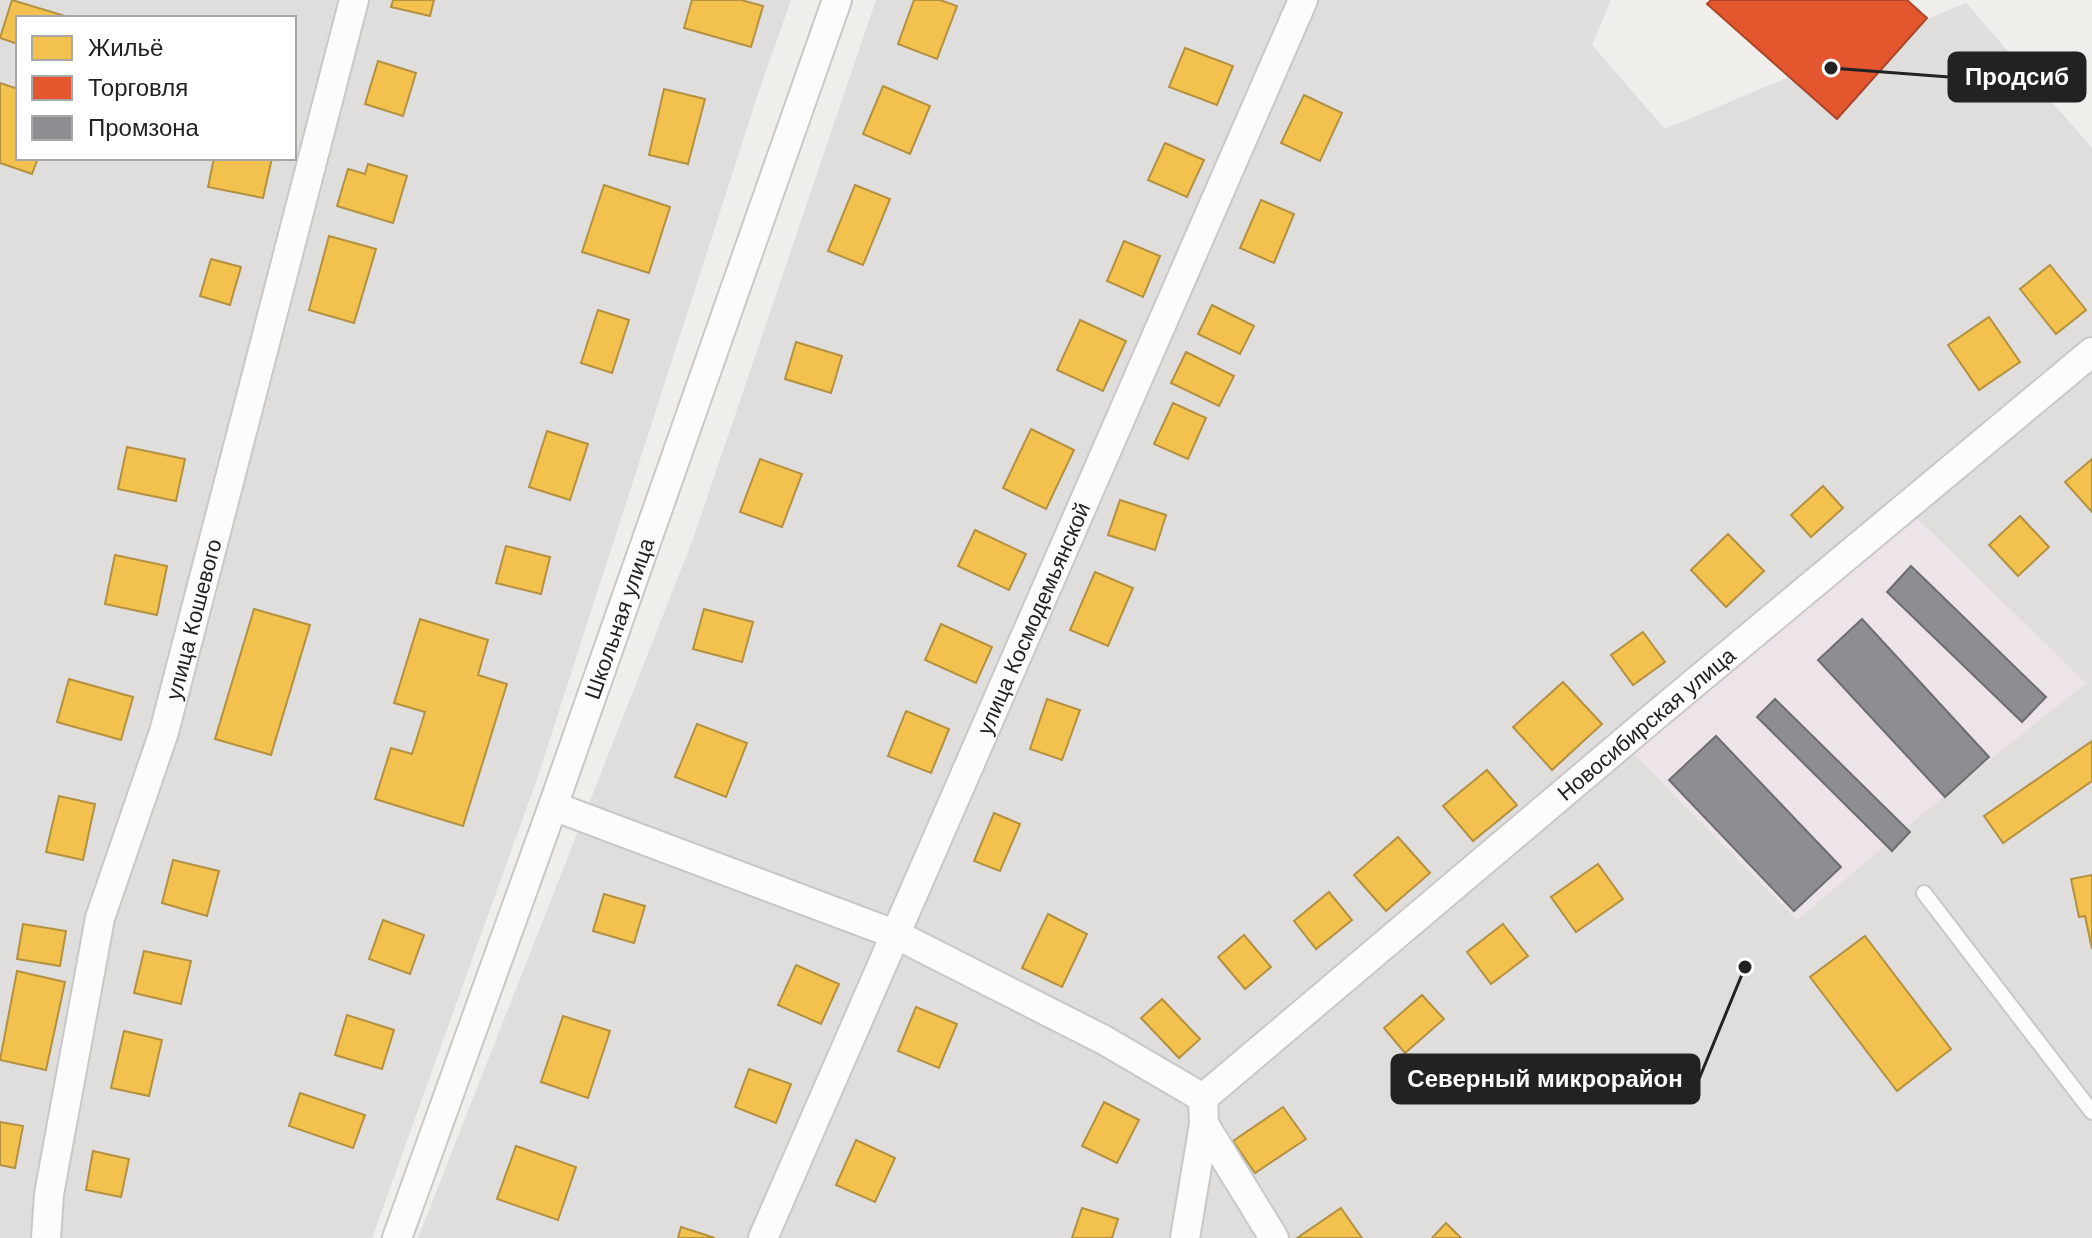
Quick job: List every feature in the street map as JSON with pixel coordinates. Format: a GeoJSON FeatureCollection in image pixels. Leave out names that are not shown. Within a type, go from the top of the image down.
{"type":"FeatureCollection","features":[{"type":"Feature","properties":{"kind":"street","name":"улица Кошевого"},"geometry":{"type":"LineString","coordinates":[[46,1238],[49,1194],[100,918],[164,732],[354,0]]}},
{"type":"Feature","properties":{"kind":"street","name":"Школьная улица"},"geometry":{"type":"LineString","coordinates":[[397,1238],[837,0]]}},
{"type":"Feature","properties":{"kind":"street","name":"улица Космодемьянской"},"geometry":{"type":"LineString","coordinates":[[763,1238],[1303,0]]}},
{"type":"Feature","properties":{"kind":"street","name":"Новосибирская улица"},"geometry":{"type":"LineString","coordinates":[[1204,1111],[1656,715],[2092,352]]}},
{"type":"Feature","properties":{"kind":"street"},"geometry":{"type":"LineString","coordinates":[[553,806],[897,935],[1104,1040],[1204,1111],[1274,1238]]}},
{"type":"Feature","properties":{"kind":"street"},"geometry":{"type":"LineString","coordinates":[[1185,1238],[1204,1111]]}},
{"type":"Feature","properties":{"kind":"lane"},"geometry":{"type":"LineString","coordinates":[[1924,893],[2092,1112]]}},
{"type":"Feature","properties":{"kind":"shaded area"},"geometry":{"type":"Polygon","coordinates":[[[0,0],[791,0],[537,779],[372,1238],[0,1238],[0,0]]]}},
{"type":"Feature","properties":{"kind":"shaded area"},"geometry":{"type":"Polygon","coordinates":[[[876,0],[1611,0],[1592,45],[1665,129],[1966,3],[2092,148],[2092,1238],[418,1238],[693,539],[876,0]],[[1893,496],[1797,920],[1917,818],[2085,683],[1893,496]]]}},
{"type":"Feature","properties":{"kind":"shaded area"},"geometry":{"type":"Polygon","coordinates":[[[1894,496],[2086,683],[1917,818],[1797,920],[1621,741],[1894,496]]]}},
{"type":"Feature","properties":{"kind":"building: Жильё"},"geometry":{"type":"Polygon","coordinates":[[[12,0],[65,16],[16,16],[16,43],[0,38],[12,0]]]}},
{"type":"Feature","properties":{"kind":"building: Жильё"},"geometry":{"type":"Polygon","coordinates":[[[393,0],[434,0],[430,16],[391,7],[393,0]]]}},
{"type":"Feature","properties":{"kind":"building: Жильё"},"geometry":{"type":"Polygon","coordinates":[[[692,0],[741,0],[763,6],[751,47],[684,28],[692,0]]]}},
{"type":"Feature","properties":{"kind":"building: Жильё"},"geometry":{"type":"Polygon","coordinates":[[[914,0],[940,0],[957,6],[937,59],[898,44],[914,0]]]}},
{"type":"Feature","properties":{"kind":"building: Жильё"},"geometry":{"type":"Polygon","coordinates":[[[1185,48],[1233,66],[1217,105],[1169,87],[1185,48]]]}},
{"type":"Feature","properties":{"kind":"building: Жильё"},"geometry":{"type":"Polygon","coordinates":[[[378,61],[416,73],[403,116],[365,104],[378,61]]]}},
{"type":"Feature","properties":{"kind":"building: Жильё"},"geometry":{"type":"Polygon","coordinates":[[[0,83],[16,88],[16,160],[37,160],[32,174],[0,163],[0,83]]]}},
{"type":"Feature","properties":{"kind":"building: Жильё"},"geometry":{"type":"Polygon","coordinates":[[[883,86],[930,106],[910,154],[863,134],[883,86]]]}},
{"type":"Feature","properties":{"kind":"building: Жильё"},"geometry":{"type":"Polygon","coordinates":[[[664,89],[705,99],[688,164],[649,155],[664,89]]]}},
{"type":"Feature","properties":{"kind":"building: Жильё"},"geometry":{"type":"Polygon","coordinates":[[[1304,95],[1342,113],[1320,161],[1281,143],[1304,95]]]}},
{"type":"Feature","properties":{"kind":"building: Жильё"},"geometry":{"type":"Polygon","coordinates":[[[1165,143],[1204,160],[1187,197],[1148,180],[1165,143]]]}},
{"type":"Feature","properties":{"kind":"building: Жильё"},"geometry":{"type":"Polygon","coordinates":[[[214,160],[272,160],[263,198],[208,187],[214,160]]]}},
{"type":"Feature","properties":{"kind":"building: Жильё"},"geometry":{"type":"Polygon","coordinates":[[[368,164],[407,176],[393,223],[337,206],[348,169],[365,174],[368,164]]]}},
{"type":"Feature","properties":{"kind":"building: Жильё"},"geometry":{"type":"Polygon","coordinates":[[[604,185],[670,207],[649,273],[582,252],[604,185]]]}},
{"type":"Feature","properties":{"kind":"building: Жильё"},"geometry":{"type":"Polygon","coordinates":[[[855,185],[890,199],[863,265],[828,251],[855,185]]]}},
{"type":"Feature","properties":{"kind":"building: Жильё"},"geometry":{"type":"Polygon","coordinates":[[[1261,200],[1294,214],[1274,263],[1240,248],[1261,200]]]}},
{"type":"Feature","properties":{"kind":"building: Жильё"},"geometry":{"type":"Polygon","coordinates":[[[329,236],[376,249],[354,323],[309,310],[329,236]]]}},
{"type":"Feature","properties":{"kind":"building: Жильё"},"geometry":{"type":"Polygon","coordinates":[[[1124,241],[1160,256],[1143,297],[1107,281],[1124,241]]]}},
{"type":"Feature","properties":{"kind":"building: Жильё"},"geometry":{"type":"Polygon","coordinates":[[[211,259],[241,267],[230,305],[200,296],[211,259]]]}},
{"type":"Feature","properties":{"kind":"building: Жильё"},"geometry":{"type":"Polygon","coordinates":[[[2050,265],[2086,310],[2056,334],[2020,289],[2050,265]]]}},
{"type":"Feature","properties":{"kind":"building: Жильё"},"geometry":{"type":"Polygon","coordinates":[[[1212,305],[1254,326],[1240,354],[1198,334],[1212,305]]]}},
{"type":"Feature","properties":{"kind":"building: Жильё"},"geometry":{"type":"Polygon","coordinates":[[[598,310],[629,320],[612,373],[581,363],[598,310]]]}},
{"type":"Feature","properties":{"kind":"building: Жильё"},"geometry":{"type":"Polygon","coordinates":[[[1989,317],[2020,362],[1979,390],[1948,345],[1989,317]]]}},
{"type":"Feature","properties":{"kind":"building: Жильё"},"geometry":{"type":"Polygon","coordinates":[[[1080,320],[1126,341],[1103,391],[1057,370],[1080,320]]]}},
{"type":"Feature","properties":{"kind":"building: Жильё"},"geometry":{"type":"Polygon","coordinates":[[[796,342],[842,356],[831,393],[785,379],[796,342]]]}},
{"type":"Feature","properties":{"kind":"building: Жильё"},"geometry":{"type":"Polygon","coordinates":[[[1186,352],[1234,376],[1219,406],[1171,383],[1186,352]]]}},
{"type":"Feature","properties":{"kind":"building: Жильё"},"geometry":{"type":"Polygon","coordinates":[[[1173,403],[1206,418],[1188,459],[1154,444],[1173,403]]]}},
{"type":"Feature","properties":{"kind":"building: Жильё"},"geometry":{"type":"Polygon","coordinates":[[[1031,429],[1074,450],[1046,509],[1003,488],[1031,429]]]}},
{"type":"Feature","properties":{"kind":"building: Жильё"},"geometry":{"type":"Polygon","coordinates":[[[547,431],[588,444],[570,500],[529,487],[547,431]]]}},
{"type":"Feature","properties":{"kind":"building: Жильё"},"geometry":{"type":"Polygon","coordinates":[[[127,447],[185,459],[176,501],[118,489],[127,447]]]}},
{"type":"Feature","properties":{"kind":"building: Жильё"},"geometry":{"type":"Polygon","coordinates":[[[760,459],[802,474],[782,527],[740,512],[760,459]]]}},
{"type":"Feature","properties":{"kind":"building: Жильё"},"geometry":{"type":"Polygon","coordinates":[[[2092,459],[2092,512],[2065,482],[2092,459]]]}},
{"type":"Feature","properties":{"kind":"building: Жильё"},"geometry":{"type":"Polygon","coordinates":[[[1823,486],[1843,508],[1811,537],[1791,515],[1823,486]]]}},
{"type":"Feature","properties":{"kind":"building: Жильё"},"geometry":{"type":"Polygon","coordinates":[[[1120,500],[1166,515],[1155,550],[1108,535],[1120,500]]]}},
{"type":"Feature","properties":{"kind":"building: Жильё"},"geometry":{"type":"Polygon","coordinates":[[[2020,516],[2049,547],[2018,576],[1989,545],[2020,516]]]}},
{"type":"Feature","properties":{"kind":"building: Жильё"},"geometry":{"type":"Polygon","coordinates":[[[975,530],[1026,554],[1009,590],[958,566],[975,530]]]}},
{"type":"Feature","properties":{"kind":"building: Жильё"},"geometry":{"type":"Polygon","coordinates":[[[1728,534],[1764,571],[1726,607],[1691,570],[1728,534]]]}},
{"type":"Feature","properties":{"kind":"building: Жильё"},"geometry":{"type":"Polygon","coordinates":[[[506,546],[550,557],[541,594],[496,583],[506,546]]]}},
{"type":"Feature","properties":{"kind":"building: Жильё"},"geometry":{"type":"Polygon","coordinates":[[[115,555],[167,566],[157,615],[105,604],[115,555]]]}},
{"type":"Feature","properties":{"kind":"building: Жильё"},"geometry":{"type":"Polygon","coordinates":[[[1095,572],[1133,588],[1108,646],[1070,630],[1095,572]]]}},
{"type":"Feature","properties":{"kind":"building: Жильё"},"geometry":{"type":"Polygon","coordinates":[[[254,609],[310,625],[271,755],[215,739],[254,609]]]}},
{"type":"Feature","properties":{"kind":"building: Жильё"},"geometry":{"type":"Polygon","coordinates":[[[704,609],[753,622],[742,662],[693,649],[704,609]]]}},
{"type":"Feature","properties":{"kind":"building: Жильё"},"geometry":{"type":"Polygon","coordinates":[[[420,619],[488,640],[478,675],[507,684],[463,826],[375,799],[391,748],[412,754],[425,712],[394,703],[420,619]]]}},
{"type":"Feature","properties":{"kind":"building: Жильё"},"geometry":{"type":"Polygon","coordinates":[[[941,624],[992,647],[976,683],[925,660],[941,624]]]}},
{"type":"Feature","properties":{"kind":"building: Жильё"},"geometry":{"type":"Polygon","coordinates":[[[1643,632],[1665,662],[1633,685],[1611,655],[1643,632]]]}},
{"type":"Feature","properties":{"kind":"building: Жильё"},"geometry":{"type":"Polygon","coordinates":[[[69,679],[133,697],[121,740],[57,722],[69,679]]]}},
{"type":"Feature","properties":{"kind":"building: Жильё"},"geometry":{"type":"Polygon","coordinates":[[[1563,682],[1602,724],[1552,770],[1513,727],[1563,682]]]}},
{"type":"Feature","properties":{"kind":"building: Жильё"},"geometry":{"type":"Polygon","coordinates":[[[1047,699],[1080,710],[1062,760],[1030,749],[1047,699]]]}},
{"type":"Feature","properties":{"kind":"building: Жильё"},"geometry":{"type":"Polygon","coordinates":[[[906,711],[949,729],[931,773],[888,756],[906,711]]]}},
{"type":"Feature","properties":{"kind":"building: Жильё"},"geometry":{"type":"Polygon","coordinates":[[[697,724],[747,743],[726,797],[675,777],[697,724]]]}},
{"type":"Feature","properties":{"kind":"building: Жильё"},"geometry":{"type":"Polygon","coordinates":[[[2092,741],[2092,781],[2003,843],[1984,816],[2092,741]]]}},
{"type":"Feature","properties":{"kind":"building: Жильё"},"geometry":{"type":"Polygon","coordinates":[[[1487,770],[1517,805],[1473,841],[1443,806],[1487,770]]]}},
{"type":"Feature","properties":{"kind":"building: Жильё"},"geometry":{"type":"Polygon","coordinates":[[[59,796],[95,804],[83,860],[46,852],[59,796]]]}},
{"type":"Feature","properties":{"kind":"building: Жильё"},"geometry":{"type":"Polygon","coordinates":[[[994,813],[1020,824],[1000,871],[974,861],[994,813]]]}},
{"type":"Feature","properties":{"kind":"building: Жильё"},"geometry":{"type":"Polygon","coordinates":[[[1398,837],[1430,873],[1386,911],[1354,875],[1398,837]]]}},
{"type":"Feature","properties":{"kind":"building: Жильё"},"geometry":{"type":"Polygon","coordinates":[[[173,860],[219,871],[207,916],[162,903],[173,860]]]}},
{"type":"Feature","properties":{"kind":"building: Жильё"},"geometry":{"type":"Polygon","coordinates":[[[1598,864],[1623,899],[1576,932],[1551,897],[1598,864]]]}},
{"type":"Feature","properties":{"kind":"building: Жильё"},"geometry":{"type":"Polygon","coordinates":[[[2092,875],[2092,949],[2085,916],[2079,917],[2071,879],[2092,875]]]}},
{"type":"Feature","properties":{"kind":"building: Жильё"},"geometry":{"type":"Polygon","coordinates":[[[1329,892],[1352,920],[1316,949],[1294,921],[1329,892]]]}},
{"type":"Feature","properties":{"kind":"building: Жильё"},"geometry":{"type":"Polygon","coordinates":[[[604,894],[645,906],[634,943],[593,931],[604,894]]]}},
{"type":"Feature","properties":{"kind":"building: Жильё"},"geometry":{"type":"Polygon","coordinates":[[[1048,914],[1087,934],[1062,987],[1022,968],[1048,914]]]}},
{"type":"Feature","properties":{"kind":"building: Жильё"},"geometry":{"type":"Polygon","coordinates":[[[383,920],[424,935],[410,974],[369,959],[383,920]]]}},
{"type":"Feature","properties":{"kind":"building: Жильё"},"geometry":{"type":"Polygon","coordinates":[[[23,924],[66,931],[60,966],[17,959],[23,924]]]}},
{"type":"Feature","properties":{"kind":"building: Жильё"},"geometry":{"type":"Polygon","coordinates":[[[1503,924],[1528,956],[1491,984],[1467,952],[1503,924]]]}},
{"type":"Feature","properties":{"kind":"building: Жильё"},"geometry":{"type":"Polygon","coordinates":[[[1244,935],[1271,967],[1245,989],[1218,957],[1244,935]]]}},
{"type":"Feature","properties":{"kind":"building: Жильё"},"geometry":{"type":"Polygon","coordinates":[[[1865,936],[1951,1049],[1897,1091],[1810,977],[1865,936]]]}},
{"type":"Feature","properties":{"kind":"building: Жильё"},"geometry":{"type":"Polygon","coordinates":[[[144,951],[191,961],[181,1004],[134,993],[144,951]]]}},
{"type":"Feature","properties":{"kind":"building: Жильё"},"geometry":{"type":"Polygon","coordinates":[[[796,965],[839,984],[821,1024],[778,1005],[796,965]]]}},
{"type":"Feature","properties":{"kind":"building: Жильё"},"geometry":{"type":"Polygon","coordinates":[[[17,971],[65,982],[46,1070],[0,1060],[17,971]]]}},
{"type":"Feature","properties":{"kind":"building: Жильё"},"geometry":{"type":"Polygon","coordinates":[[[1422,995],[1444,1019],[1405,1053],[1384,1028],[1422,995]]]}},
{"type":"Feature","properties":{"kind":"building: Жильё"},"geometry":{"type":"Polygon","coordinates":[[[1162,999],[1200,1039],[1179,1058],[1141,1018],[1162,999]]]}},
{"type":"Feature","properties":{"kind":"building: Жильё"},"geometry":{"type":"Polygon","coordinates":[[[916,1007],[957,1024],[939,1068],[898,1051],[916,1007]]]}},
{"type":"Feature","properties":{"kind":"building: Жильё"},"geometry":{"type":"Polygon","coordinates":[[[347,1015],[394,1030],[382,1069],[335,1055],[347,1015]]]}},
{"type":"Feature","properties":{"kind":"building: Жильё"},"geometry":{"type":"Polygon","coordinates":[[[563,1016],[610,1031],[588,1098],[541,1082],[563,1016]]]}},
{"type":"Feature","properties":{"kind":"building: Жильё"},"geometry":{"type":"Polygon","coordinates":[[[124,1031],[162,1040],[149,1096],[111,1088],[124,1031]]]}},
{"type":"Feature","properties":{"kind":"building: Жильё"},"geometry":{"type":"Polygon","coordinates":[[[749,1069],[791,1084],[776,1123],[735,1107],[749,1069]]]}},
{"type":"Feature","properties":{"kind":"building: Жильё"},"geometry":{"type":"Polygon","coordinates":[[[300,1093],[365,1115],[353,1148],[289,1126],[300,1093]]]}},
{"type":"Feature","properties":{"kind":"building: Жильё"},"geometry":{"type":"Polygon","coordinates":[[[1104,1102],[1139,1120],[1117,1163],[1082,1146],[1104,1102]]]}},
{"type":"Feature","properties":{"kind":"building: Жильё"},"geometry":{"type":"Polygon","coordinates":[[[1283,1107],[1306,1139],[1255,1173],[1233,1141],[1283,1107]]]}},
{"type":"Feature","properties":{"kind":"building: Жильё"},"geometry":{"type":"Polygon","coordinates":[[[0,1122],[23,1126],[15,1168],[0,1165],[0,1122]]]}},
{"type":"Feature","properties":{"kind":"building: Жильё"},"geometry":{"type":"Polygon","coordinates":[[[856,1140],[895,1158],[875,1202],[836,1185],[856,1140]]]}},
{"type":"Feature","properties":{"kind":"building: Жильё"},"geometry":{"type":"Polygon","coordinates":[[[516,1146],[576,1167],[558,1220],[497,1199],[516,1146]]]}},
{"type":"Feature","properties":{"kind":"building: Жильё"},"geometry":{"type":"Polygon","coordinates":[[[93,1151],[129,1159],[121,1197],[86,1190],[93,1151]]]}},
{"type":"Feature","properties":{"kind":"building: Жильё"},"geometry":{"type":"Polygon","coordinates":[[[1082,1208],[1118,1219],[1112,1238],[1072,1238],[1082,1208]]]}},
{"type":"Feature","properties":{"kind":"building: Жильё"},"geometry":{"type":"Polygon","coordinates":[[[1341,1208],[1362,1238],[1297,1238],[1341,1208]]]}},
{"type":"Feature","properties":{"kind":"building: Жильё"},"geometry":{"type":"Polygon","coordinates":[[[1446,1223],[1461,1238],[1432,1238],[1446,1223]]]}},
{"type":"Feature","properties":{"kind":"building: Жильё"},"geometry":{"type":"Polygon","coordinates":[[[681,1227],[715,1238],[678,1238],[681,1227]]]}},
{"type":"Feature","properties":{"kind":"building: Торговля"},"geometry":{"type":"Polygon","coordinates":[[[1711,0],[1907,0],[1927,18],[1837,119],[1707,4],[1711,0]]]}},
{"type":"Feature","properties":{"kind":"building: Промзона"},"geometry":{"type":"Polygon","coordinates":[[[1911,566],[2046,697],[2022,722],[1887,592],[1911,566]]]}},
{"type":"Feature","properties":{"kind":"building: Промзона"},"geometry":{"type":"Polygon","coordinates":[[[1862,619],[1989,757],[1945,797],[1818,660],[1862,619]]]}},
{"type":"Feature","properties":{"kind":"building: Промзона"},"geometry":{"type":"Polygon","coordinates":[[[1775,699],[1910,832],[1892,851],[1757,717],[1775,699]]]}},
{"type":"Feature","properties":{"kind":"building: Промзона"},"geometry":{"type":"Polygon","coordinates":[[[1716,736],[1841,867],[1794,911],[1669,780],[1716,736]]]}},
{"type":"Feature","properties":{"kind":"place","name":"Продсиб"},"geometry":{"type":"Point","coordinates":[1831,68]}},
{"type":"Feature","properties":{"kind":"place","name":"Северный микрорайон"},"geometry":{"type":"Point","coordinates":[1745,967]}}]}
